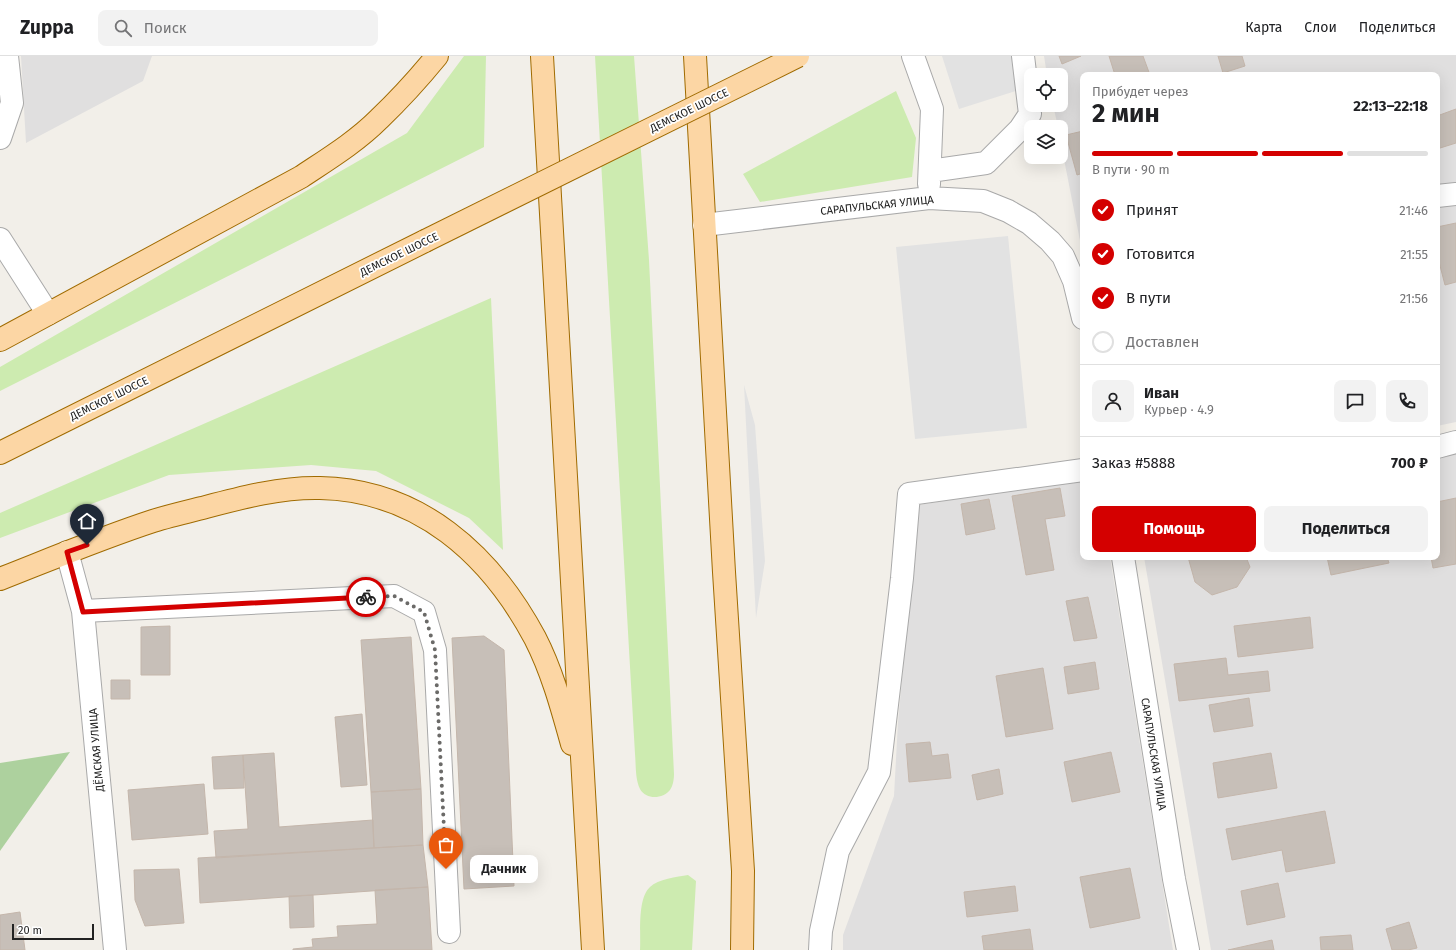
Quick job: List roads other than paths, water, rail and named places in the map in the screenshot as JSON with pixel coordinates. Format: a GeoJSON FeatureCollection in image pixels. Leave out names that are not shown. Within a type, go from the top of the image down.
{"type":"FeatureCollection","features":[{"type":"Feature","properties":{"kind":"main road"},"geometry":{"type":"LineString","coordinates":[[0,340],[307,173],[346,147],[378,120],[409,89],[438,56]]}},
{"type":"Feature","properties":{"kind":"main road"},"geometry":{"type":"LineString","coordinates":[[542,56],[593,950]]}},
{"type":"Feature","properties":{"kind":"main road"},"geometry":{"type":"LineString","coordinates":[[694,56],[743,871],[742,950]]}},
{"type":"Feature","properties":{"kind":"main road","name":"ДЕМСКОЕ ШОССЕ"},"geometry":{"type":"LineString","coordinates":[[0,452],[798,56]]}},
{"type":"Feature","properties":{"kind":"main road"},"geometry":{"type":"LineString","coordinates":[[0,578],[154,521],[232,500],[285,490],[320,488],[359,492],[397,503],[434,521],[464,544],[489,571],[513,602],[535,639],[554,682],[584,788]]}},
{"type":"Feature","properties":{"kind":"street"},"geometry":{"type":"LineString","coordinates":[[0,138],[12,103],[7,56]]}},
{"type":"Feature","properties":{"kind":"street"},"geometry":{"type":"LineString","coordinates":[[913,56],[932,109],[929,198]]}},
{"type":"Feature","properties":{"kind":"street"},"geometry":{"type":"LineString","coordinates":[[930,171],[986,163],[1020,130],[1030,114],[1024,56]]}},
{"type":"Feature","properties":{"kind":"street"},"geometry":{"type":"LineString","coordinates":[[1440,196],[1456,194]]}},
{"type":"Feature","properties":{"kind":"street","name":"САРАПУЛЬСКАЯ УЛИЦА"},"geometry":{"type":"LineString","coordinates":[[704,225],[929,198],[983,201],[1008,211],[1029,223],[1050,240],[1064,256],[1074,281],[1080,306]]}},
{"type":"Feature","properties":{"kind":"street"},"geometry":{"type":"LineString","coordinates":[[0,239],[48,314]]}},
{"type":"Feature","properties":{"kind":"street"},"geometry":{"type":"LineString","coordinates":[[1440,446],[1456,442]]}},
{"type":"Feature","properties":{"kind":"street"},"geometry":{"type":"LineString","coordinates":[[820,950],[821,931],[838,851],[879,772],[902,578],[909,494],[1080,470]]}},
{"type":"Feature","properties":{"kind":"street","name":"ДЁМСКАЯ УЛИЦА"},"geometry":{"type":"LineString","coordinates":[[67,552],[83,612],[115,950]]}},
{"type":"Feature","properties":{"kind":"street","name":"САРАПУЛЬСКАЯ УЛИЦА"},"geometry":{"type":"LineString","coordinates":[[1123,560],[1174,879],[1188,950]]}},
{"type":"Feature","properties":{"kind":"street"},"geometry":{"type":"LineString","coordinates":[[83,612],[394,596],[424,612],[435,650],[449,932]]}},
{"type":"Feature","properties":{"kind":"place","name":"Дачник"},"geometry":{"type":"Point","coordinates":[446,869]}}]}
